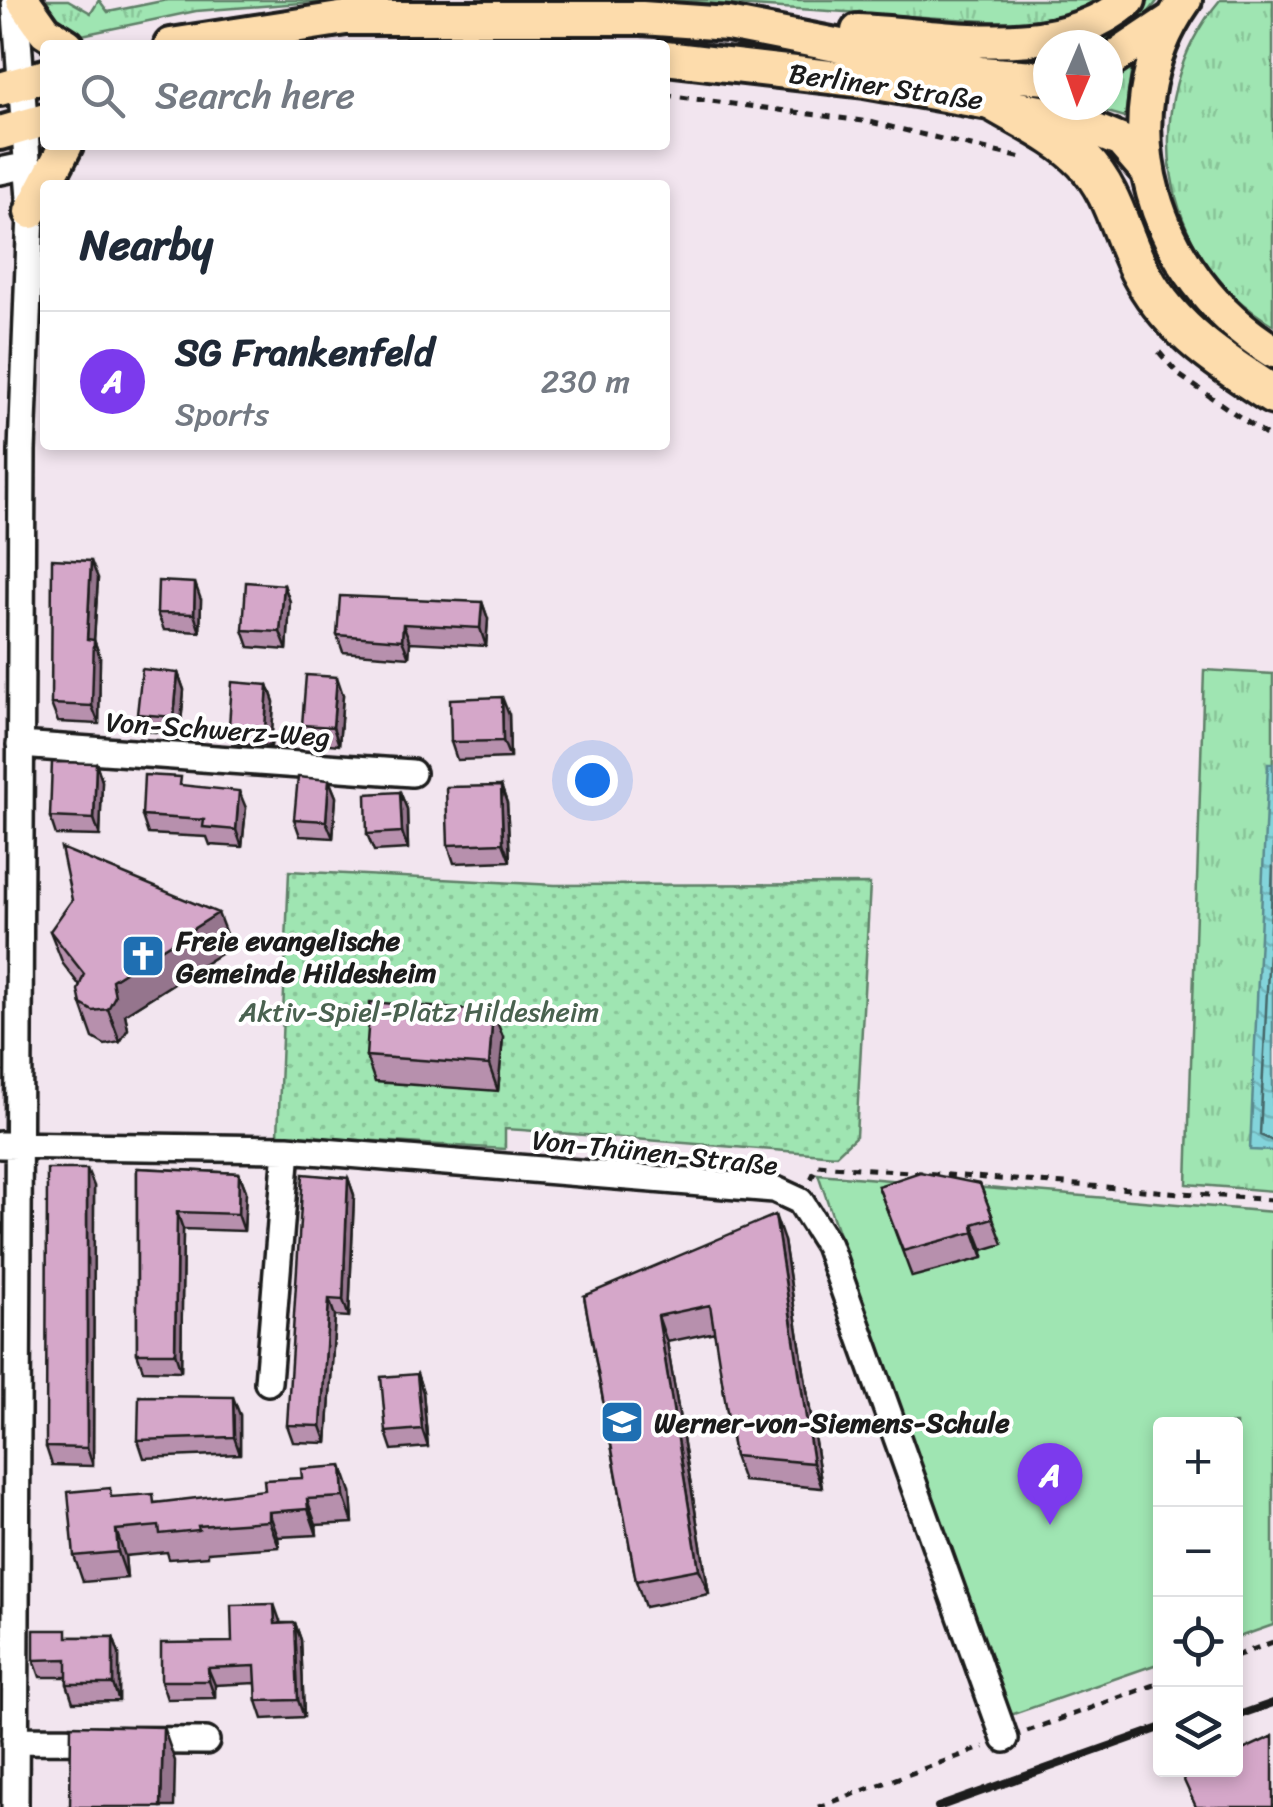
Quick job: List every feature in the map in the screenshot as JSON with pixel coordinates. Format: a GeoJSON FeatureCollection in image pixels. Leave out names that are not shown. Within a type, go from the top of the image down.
{"type":"FeatureCollection","features":[{"type":"Feature","properties":{"kind":"highway"},"geometry":{"type":"LineString","coordinates":[[994,102],[1083,159],[1108,194],[1143,278],[1166,310],[1212,356],[1273,395]]}},
{"type":"Feature","properties":{"kind":"main road"},"geometry":{"type":"LineString","coordinates":[[22,0],[45,31],[59,40]]}},
{"type":"Feature","properties":{"kind":"main road"},"geometry":{"type":"LineString","coordinates":[[728,24],[993,39],[1044,38],[1097,22],[1129,0]]}},
{"type":"Feature","properties":{"kind":"main road"},"geometry":{"type":"LineString","coordinates":[[1123,51],[1178,10]]}},
{"type":"Feature","properties":{"kind":"main road"},"geometry":{"type":"LineString","coordinates":[[1178,10],[1152,76],[1144,134],[1147,170],[1159,220],[1189,275],[1231,321],[1273,352]]}},
{"type":"Feature","properties":{"kind":"main road","name":"Berliner Straße"},"geometry":{"type":"LineString","coordinates":[[197,40],[261,28],[403,14],[728,24],[980,73],[1033,77]]}},
{"type":"Feature","properties":{"kind":"main road","name":"Berliner Straße"},"geometry":{"type":"LineString","coordinates":[[670,59],[792,71],[994,102],[1104,132],[1121,140],[1147,170]]}},
{"type":"Feature","properties":{"kind":"main road"},"geometry":{"type":"LineString","coordinates":[[48,180],[63,150]]}},
{"type":"Feature","properties":{"kind":"main road"},"geometry":{"type":"LineString","coordinates":[[31,212],[40,195]]}},
{"type":"Feature","properties":{"kind":"street"},"geometry":{"type":"LineString","coordinates":[[14,1807],[10,1145],[20,745],[22,452],[31,212],[15,0]]}},
{"type":"Feature","properties":{"kind":"street"},"geometry":{"type":"LineString","coordinates":[[0,171],[30,165]]}},
{"type":"Feature","properties":{"kind":"street","name":"Von-Schwerz-Weg"},"geometry":{"type":"LineString","coordinates":[[20,745],[412,773]]}},
{"type":"Feature","properties":{"kind":"street","name":"Von-Thünen-Straße"},"geometry":{"type":"LineString","coordinates":[[10,1145],[287,1149],[774,1188],[800,1201],[828,1245],[1005,1739]]}},
{"type":"Feature","properties":{"kind":"street"},"geometry":{"type":"LineString","coordinates":[[268,1382],[287,1149]]}},
{"type":"Feature","properties":{"kind":"street"},"geometry":{"type":"LineString","coordinates":[[14,1740],[206,1741]]}},
{"type":"Feature","properties":{"kind":"path"},"geometry":{"type":"LineString","coordinates":[[670,95],[870,122],[1016,154],[1033,162]]}},
{"type":"Feature","properties":{"kind":"path"},"geometry":{"type":"LineString","coordinates":[[1157,349],[1179,375],[1273,440]]}},
{"type":"Feature","properties":{"kind":"path"},"geometry":{"type":"LineString","coordinates":[[800,1201],[818,1165],[1273,1200]]}},
{"type":"Feature","properties":{"kind":"path"},"geometry":{"type":"LineString","coordinates":[[1243,1653],[1273,1642]]}},
{"type":"Feature","properties":{"kind":"green space"},"geometry":{"type":"Polygon","coordinates":[[[38,0],[68,0],[91,13],[99,0],[108,12],[167,0],[339,0],[196,11],[82,35],[68,34],[38,0]]]}},
{"type":"Feature","properties":{"kind":"green space"},"geometry":{"type":"Polygon","coordinates":[[[657,0],[1102,0],[1075,13],[1018,23],[657,0]]]}},
{"type":"Feature","properties":{"kind":"green space"},"geometry":{"type":"Polygon","coordinates":[[[1141,0],[1158,0],[1123,34],[1123,30],[1041,30],[1141,0]]]}},
{"type":"Feature","properties":{"kind":"green space"},"geometry":{"type":"Polygon","coordinates":[[[1220,0],[1273,0],[1273,325],[1234,296],[1204,260],[1183,219],[1172,175],[1169,129],[1177,84],[1193,40],[1220,0]]]}},
{"type":"Feature","properties":{"kind":"green space"},"geometry":{"type":"Polygon","coordinates":[[[1033,33],[1033,59],[975,50],[1033,33]]]}},
{"type":"Feature","properties":{"kind":"green space"},"geometry":{"type":"Polygon","coordinates":[[[1132,66],[1125,117],[1123,116],[1123,70],[1132,66]]]}},
{"type":"Feature","properties":{"kind":"green space"},"geometry":{"type":"Polygon","coordinates":[[[1204,670],[1273,674],[1273,1191],[1187,1184],[1204,670]]]}},
{"type":"Feature","properties":{"kind":"green space","name":"Aktiv-Spiel-Platz Hildesheim"},"geometry":{"type":"Polygon","coordinates":[[[289,871],[555,885],[870,884],[856,1136],[836,1155],[505,1129],[505,1149],[278,1135],[289,871]]]}},
{"type":"Feature","properties":{"kind":"green space"},"geometry":{"type":"Polygon","coordinates":[[[818,1174],[1273,1212],[1273,1625],[1243,1636],[1243,1417],[1153,1417],[1153,1665],[1005,1717],[818,1174]]]}},
{"type":"Feature","properties":{"kind":"water"},"geometry":{"type":"Polygon","coordinates":[[[1268,764],[1273,764],[1273,1151],[1250,1150],[1268,764]]]}},
{"type":"Feature","properties":{"kind":"building"},"geometry":{"type":"Polygon","coordinates":[[[52,559],[91,561],[87,639],[94,640],[92,706],[51,704],[52,559]]]}},
{"type":"Feature","properties":{"kind":"building"},"geometry":{"type":"Polygon","coordinates":[[[158,581],[195,583],[194,614],[157,613],[158,581]]]}},
{"type":"Feature","properties":{"kind":"building"},"geometry":{"type":"Polygon","coordinates":[[[246,582],[284,585],[280,632],[243,630],[246,582]]]}},
{"type":"Feature","properties":{"kind":"building"},"geometry":{"type":"Polygon","coordinates":[[[340,596],[482,602],[480,628],[403,624],[402,640],[337,635],[340,596]]]}},
{"type":"Feature","properties":{"kind":"building"},"geometry":{"type":"Polygon","coordinates":[[[142,669],[178,673],[174,717],[137,714],[142,669]]]}},
{"type":"Feature","properties":{"kind":"building"},"geometry":{"type":"Polygon","coordinates":[[[306,675],[337,677],[333,727],[302,725],[306,675]]]}},
{"type":"Feature","properties":{"kind":"building"},"geometry":{"type":"Polygon","coordinates":[[[232,682],[268,685],[265,728],[229,726],[232,682]]]}},
{"type":"Feature","properties":{"kind":"building"},"geometry":{"type":"Polygon","coordinates":[[[502,697],[503,741],[451,742],[450,699],[502,697]]]}},
{"type":"Feature","properties":{"kind":"building"},"geometry":{"type":"Polygon","coordinates":[[[52,762],[96,763],[94,819],[50,817],[52,762]]]}},
{"type":"Feature","properties":{"kind":"building"},"geometry":{"type":"Polygon","coordinates":[[[144,775],[181,777],[180,785],[239,791],[236,830],[203,827],[204,820],[142,816],[144,775]]]}},
{"type":"Feature","properties":{"kind":"building"},"geometry":{"type":"Polygon","coordinates":[[[298,777],[329,780],[326,821],[294,819],[298,777]]]}},
{"type":"Feature","properties":{"kind":"building"},"geometry":{"type":"Polygon","coordinates":[[[501,786],[503,843],[448,845],[446,787],[501,786]]]}},
{"type":"Feature","properties":{"kind":"building"},"geometry":{"type":"Polygon","coordinates":[[[400,792],[402,832],[367,834],[366,794],[400,792]]]}},
{"type":"Feature","properties":{"kind":"building"},"geometry":{"type":"Polygon","coordinates":[[[61,848],[218,913],[112,980],[115,996],[108,1009],[93,1011],[81,1004],[78,990],[84,974],[50,931],[72,900],[61,848]]]}},
{"type":"Feature","properties":{"kind":"building"},"geometry":{"type":"Polygon","coordinates":[[[370,1002],[493,1012],[489,1065],[366,1056],[370,1002]]]}},
{"type":"Feature","properties":{"kind":"building"},"geometry":{"type":"Polygon","coordinates":[[[137,1168],[239,1173],[238,1214],[177,1212],[175,1353],[137,1353],[137,1168]]]}},
{"type":"Feature","properties":{"kind":"building"},"geometry":{"type":"Polygon","coordinates":[[[47,1169],[87,1169],[87,1448],[46,1447],[47,1169]]]}},
{"type":"Feature","properties":{"kind":"building"},"geometry":{"type":"Polygon","coordinates":[[[920,1172],[980,1184],[993,1218],[973,1224],[974,1232],[903,1251],[878,1186],[920,1172]]]}},
{"type":"Feature","properties":{"kind":"building"},"geometry":{"type":"Polygon","coordinates":[[[303,1174],[348,1178],[343,1300],[329,1299],[321,1426],[287,1425],[303,1174]]]}},
{"type":"Feature","properties":{"kind":"building"},"geometry":{"type":"Polygon","coordinates":[[[775,1215],[813,1463],[734,1456],[710,1305],[658,1316],[699,1569],[636,1581],[584,1296],[775,1215]]]}},
{"type":"Feature","properties":{"kind":"building"},"geometry":{"type":"Polygon","coordinates":[[[417,1374],[422,1429],[386,1432],[381,1377],[417,1374]]]}},
{"type":"Feature","properties":{"kind":"building"},"geometry":{"type":"Polygon","coordinates":[[[139,1396],[233,1397],[234,1437],[138,1440],[139,1396]]]}},
{"type":"Feature","properties":{"kind":"building"},"geometry":{"type":"Polygon","coordinates":[[[342,1466],[344,1497],[307,1499],[308,1509],[269,1512],[269,1521],[198,1526],[199,1530],[160,1534],[159,1526],[116,1530],[118,1552],[74,1556],[68,1492],[110,1488],[111,1497],[153,1494],[154,1503],[265,1490],[264,1480],[302,1478],[301,1469],[342,1466]]]}},
{"type":"Feature","properties":{"kind":"building"},"geometry":{"type":"Polygon","coordinates":[[[274,1604],[275,1624],[295,1623],[298,1700],[257,1701],[255,1666],[208,1668],[209,1681],[161,1681],[161,1643],[232,1642],[231,1605],[274,1604]]]}},
{"type":"Feature","properties":{"kind":"building"},"geometry":{"type":"Polygon","coordinates":[[[34,1630],[67,1630],[67,1637],[113,1637],[113,1684],[67,1684],[67,1659],[34,1660],[34,1630]]]}},
{"type":"Feature","properties":{"kind":"building"},"geometry":{"type":"Polygon","coordinates":[[[71,1725],[163,1727],[161,1807],[70,1807],[71,1725]]]}},
{"type":"Feature","properties":{"kind":"building"},"geometry":{"type":"Polygon","coordinates":[[[1273,1736],[1273,1807],[1196,1807],[1182,1777],[1243,1777],[1243,1750],[1273,1736]]]}},
{"type":"Feature","properties":{"kind":"railway"},"geometry":{"type":"LineString","coordinates":[[1243,1714],[1273,1703]]}},
{"type":"Feature","properties":{"kind":"railway"},"geometry":{"type":"LineString","coordinates":[[938,1807],[1153,1730]]}},
{"type":"Feature","properties":{"kind":"place","name":"Freie evangelische Gemeinde Hildesheim"},"geometry":{"type":"Point","coordinates":[143,956]}},
{"type":"Feature","properties":{"kind":"place","name":"Werner-von-Siemens-Schule"},"geometry":{"type":"Point","coordinates":[622,1422]}},
{"type":"Feature","properties":{"kind":"place","name":"SG Frankenfeld"},"geometry":{"type":"Point","coordinates":[1050,1525]}}]}
